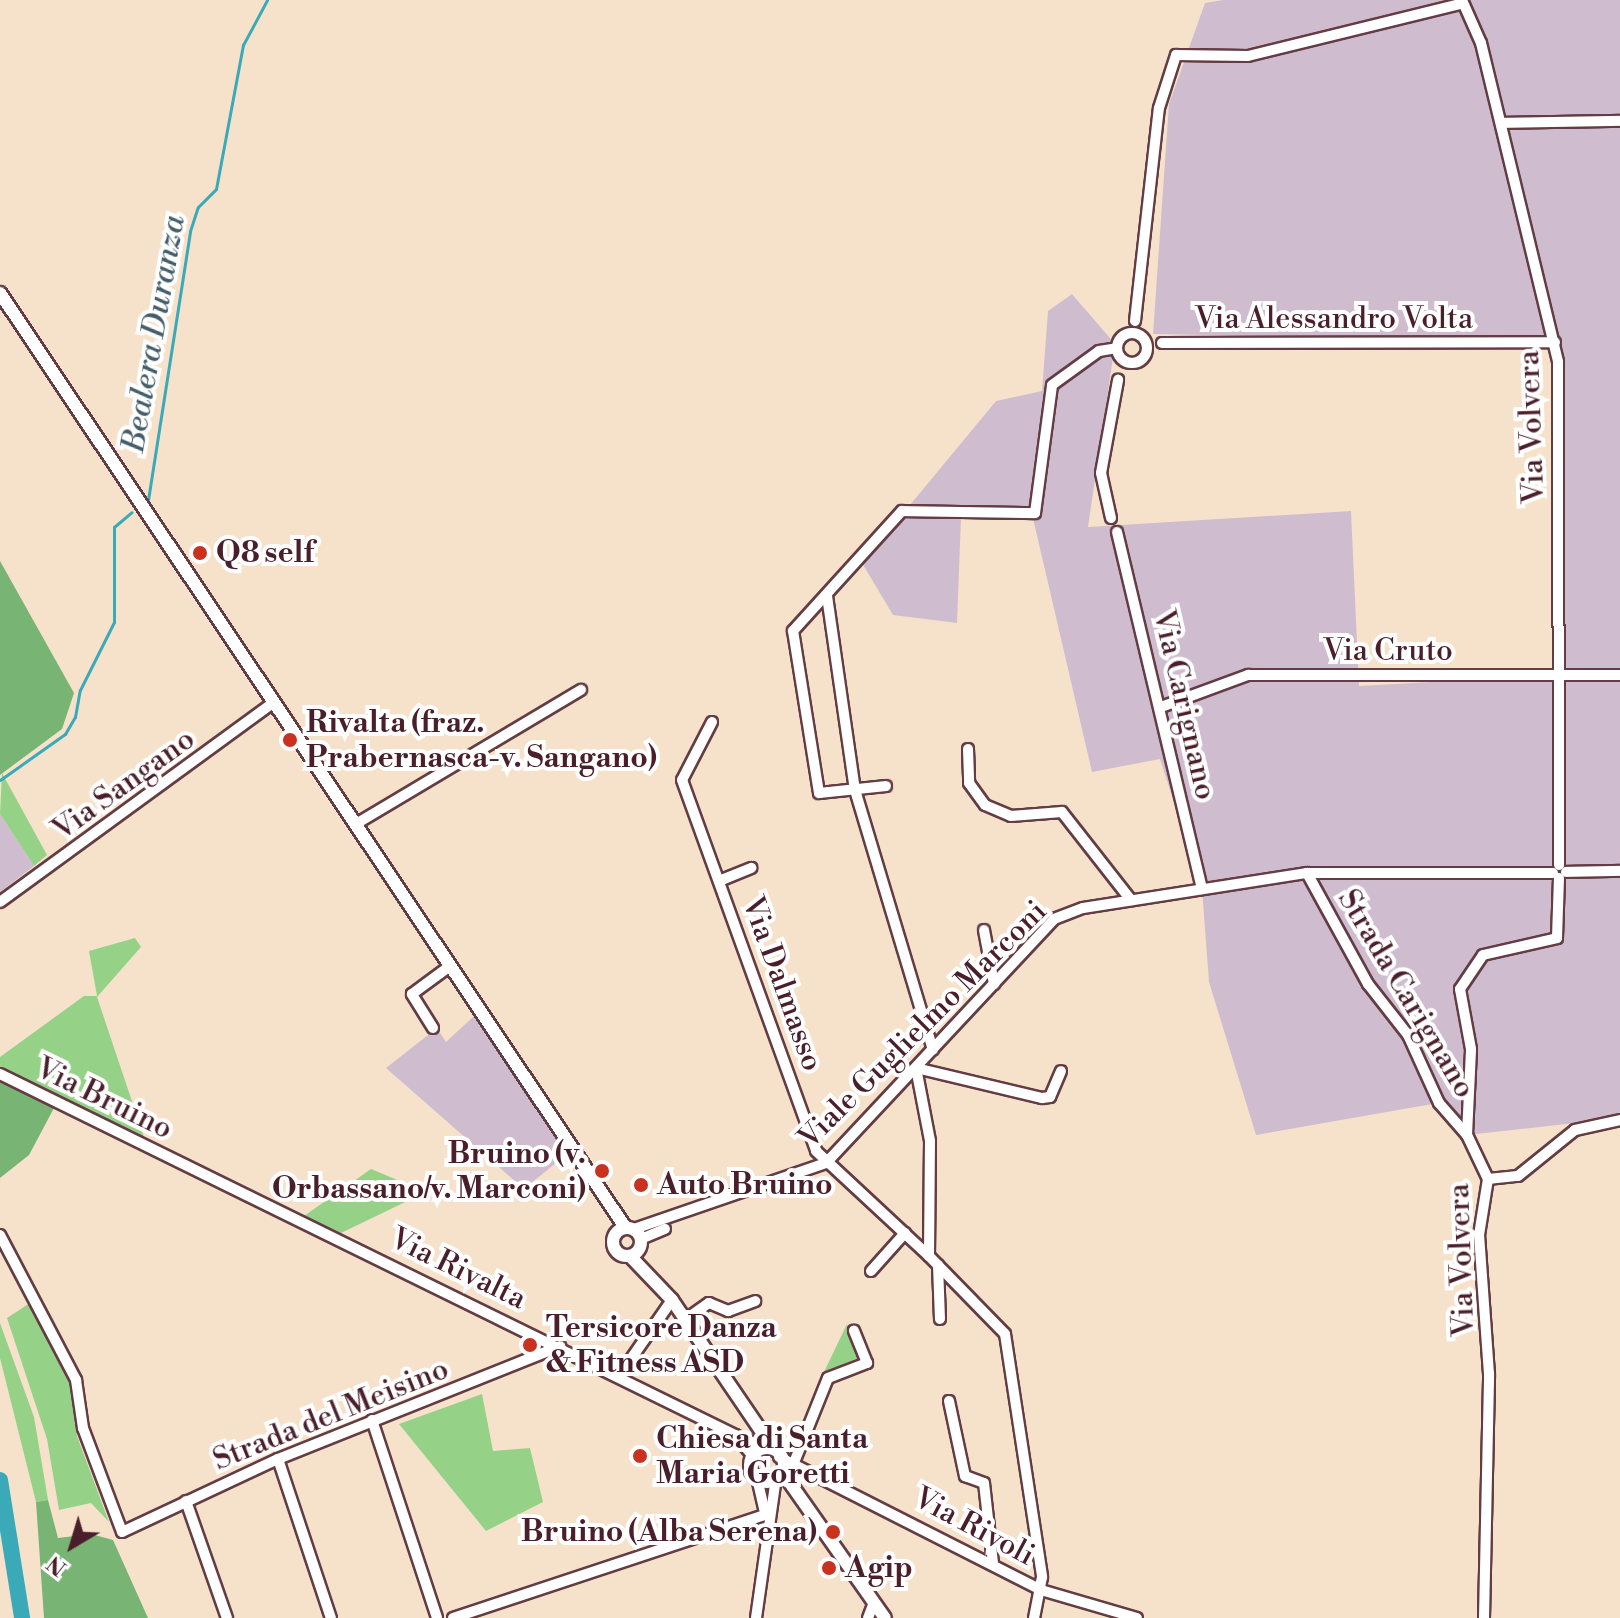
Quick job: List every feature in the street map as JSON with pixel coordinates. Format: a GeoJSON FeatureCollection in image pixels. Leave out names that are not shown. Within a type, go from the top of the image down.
{"type":"FeatureCollection","features":[{"type":"Feature","properties":{"kind":"main road"},"geometry":{"type":"LineString","coordinates":[[0,293],[599,1191],[632,1235],[743,1407],[779,1479],[801,1494],[885,1618]]}},
{"type":"Feature","properties":{"kind":"main road"},"geometry":{"type":"LineString","coordinates":[[632,1235],[614,1249],[630,1256],[672,1300]]}},
{"type":"Feature","properties":{"kind":"main road"},"geometry":{"type":"LineString","coordinates":[[630,1256],[632,1235]]}},
{"type":"Feature","properties":{"kind":"main road"},"geometry":{"type":"LineString","coordinates":[[765,1451],[757,1478],[779,1479]]}},
{"type":"Feature","properties":{"kind":"street","name":"Via Volvera"},"geometry":{"type":"LineString","coordinates":[[1463,2],[1501,123],[1555,342],[1559,675],[1557,938],[1483,955],[1462,984],[1471,1049],[1467,1135],[1488,1179],[1479,1235],[1489,1374],[1484,1618]]}},
{"type":"Feature","properties":{"kind":"street"},"geometry":{"type":"LineString","coordinates":[[1147,354],[1135,321],[1159,108],[1176,55],[1248,56],[1463,2]]}},
{"type":"Feature","properties":{"kind":"street"},"geometry":{"type":"LineString","coordinates":[[1501,123],[1620,121]]}},
{"type":"Feature","properties":{"kind":"street"},"geometry":{"type":"LineString","coordinates":[[1111,518],[1101,473],[1122,356],[1138,336]]}},
{"type":"Feature","properties":{"kind":"street","name":"Via Alessandro Volta"},"geometry":{"type":"LineString","coordinates":[[1138,336],[1162,343],[1555,342]]}},
{"type":"Feature","properties":{"kind":"street"},"geometry":{"type":"LineString","coordinates":[[886,786],[819,793],[792,638],[902,511],[1035,513],[1052,385],[1099,351],[1122,356],[1147,354],[1162,343]]}},
{"type":"Feature","properties":{"kind":"street","name":"Via Carignano"},"geometry":{"type":"LineString","coordinates":[[1117,532],[1202,889]]}},
{"type":"Feature","properties":{"kind":"street"},"geometry":{"type":"LineString","coordinates":[[827,596],[855,790],[933,1050]]}},
{"type":"Feature","properties":{"kind":"street","name":"Via Cruto"},"geometry":{"type":"LineString","coordinates":[[1161,707],[1248,675],[1620,675]]}},
{"type":"Feature","properties":{"kind":"street"},"geometry":{"type":"LineString","coordinates":[[356,824],[581,690]]}},
{"type":"Feature","properties":{"kind":"street","name":"Via Sangano"},"geometry":{"type":"LineString","coordinates":[[0,902],[274,702]]}},
{"type":"Feature","properties":{"kind":"street","name":"Via Dalmasso"},"geometry":{"type":"LineString","coordinates":[[712,722],[682,780],[826,1163],[1003,1327],[1041,1590]]}},
{"type":"Feature","properties":{"kind":"street"},"geometry":{"type":"LineString","coordinates":[[968,749],[969,783],[985,805],[1011,816],[1062,812],[1131,900]]}},
{"type":"Feature","properties":{"kind":"street"},"geometry":{"type":"LineString","coordinates":[[719,881],[751,868]]}},
{"type":"Feature","properties":{"kind":"street","name":"Viale Guglielmo Marconi"},"geometry":{"type":"LineString","coordinates":[[632,1235],[826,1163],[1054,919],[1131,900],[1307,873],[1620,871]]}},
{"type":"Feature","properties":{"kind":"street","name":"Strada Carignano"},"geometry":{"type":"LineString","coordinates":[[1307,873],[1368,984],[1408,1035],[1439,1103],[1467,1135]]}},
{"type":"Feature","properties":{"kind":"street"},"geometry":{"type":"LineString","coordinates":[[984,930],[994,984]]}},
{"type":"Feature","properties":{"kind":"street"},"geometry":{"type":"LineString","coordinates":[[433,1028],[412,994],[450,966]]}},
{"type":"Feature","properties":{"kind":"street"},"geometry":{"type":"LineString","coordinates":[[929,1256],[930,1141],[916,1068],[1042,1098],[1050,1097],[1061,1071]]}},
{"type":"Feature","properties":{"kind":"street","name":"Via Bruino"},"geometry":{"type":"LineString","coordinates":[[0,1074],[187,1167]]}},
{"type":"Feature","properties":{"kind":"street"},"geometry":{"type":"LineString","coordinates":[[1488,1179],[1518,1176],[1575,1130],[1620,1120]]}},
{"type":"Feature","properties":{"kind":"street","name":"Via Rivalta"},"geometry":{"type":"LineString","coordinates":[[187,1167],[560,1346],[765,1451]]}},
{"type":"Feature","properties":{"kind":"street"},"geometry":{"type":"LineString","coordinates":[[871,1271],[905,1233]]}},
{"type":"Feature","properties":{"kind":"street","name":"Strada del Meisino"},"geometry":{"type":"LineString","coordinates":[[0,1235],[30,1286],[76,1380],[83,1428],[122,1532],[278,1459],[560,1346]]}},
{"type":"Feature","properties":{"kind":"street"},"geometry":{"type":"LineString","coordinates":[[938,1265],[940,1319]]}},
{"type":"Feature","properties":{"kind":"street"},"geometry":{"type":"LineString","coordinates":[[619,1376],[672,1300]]}},
{"type":"Feature","properties":{"kind":"street"},"geometry":{"type":"LineString","coordinates":[[686,1319],[709,1303],[728,1311],[755,1301]]}},
{"type":"Feature","properties":{"kind":"street"},"geometry":{"type":"LineString","coordinates":[[756,1618],[765,1515],[779,1479],[795,1460],[828,1378],[867,1363],[854,1330]]}},
{"type":"Feature","properties":{"kind":"street"},"geometry":{"type":"LineString","coordinates":[[949,1401],[965,1476],[984,1483],[993,1563]]}},
{"type":"Feature","properties":{"kind":"street"},"geometry":{"type":"LineString","coordinates":[[372,1420],[437,1618]]}},
{"type":"Feature","properties":{"kind":"street","name":"Via Rivoli"},"geometry":{"type":"LineString","coordinates":[[765,1451],[795,1460],[1041,1590],[1137,1618]]}},
{"type":"Feature","properties":{"kind":"street"},"geometry":{"type":"LineString","coordinates":[[278,1459],[331,1618]]}},
{"type":"Feature","properties":{"kind":"street"},"geometry":{"type":"LineString","coordinates":[[757,1478],[765,1515]]}},
{"type":"Feature","properties":{"kind":"street"},"geometry":{"type":"LineString","coordinates":[[186,1501],[227,1618]]}},
{"type":"Feature","properties":{"kind":"street"},"geometry":{"type":"LineString","coordinates":[[453,1618],[765,1515]]}},
{"type":"Feature","properties":{"kind":"street"},"geometry":{"type":"LineString","coordinates":[[1034,1618],[1041,1590]]}},
{"type":"Feature","properties":{"kind":"street"},"geometry":{"type":"LineString","coordinates":[[868,1618],[874,1602]]}},
{"type":"Feature","properties":{"kind":"shaded area"},"geometry":{"type":"Polygon","coordinates":[[[1223,0],[1620,0],[1620,1118],[1467,1135],[1438,1103],[1256,1135],[1209,982],[1202,889],[1160,759],[1092,772],[1032,514],[961,518],[957,623],[893,615],[862,563],[996,401],[1042,391],[1048,311],[1072,294],[1115,344],[1088,527],[1351,511],[1359,686],[1559,675],[1555,342],[1153,334],[1169,104],[1205,3],[1223,0]]]}},
{"type":"Feature","properties":{"kind":"shaded area"},"geometry":{"type":"Polygon","coordinates":[[[0,814],[34,866],[0,892],[0,814]]]}},
{"type":"Feature","properties":{"kind":"shaded area"},"geometry":{"type":"Polygon","coordinates":[[[474,1016],[567,1154],[524,1189],[386,1068],[437,1028],[446,1042],[474,1016]]]}},
{"type":"Feature","properties":{"kind":"green space"},"geometry":{"type":"Polygon","coordinates":[[[0,561],[74,693],[62,729],[0,775],[0,561]]]}},
{"type":"Feature","properties":{"kind":"green space"},"geometry":{"type":"Polygon","coordinates":[[[2,773],[47,855],[34,866],[0,814],[2,773]]]}},
{"type":"Feature","properties":{"kind":"green space"},"geometry":{"type":"Polygon","coordinates":[[[135,938],[141,947],[97,997],[145,1140],[0,1070],[0,1057],[84,996],[97,996],[89,951],[135,938]]]}},
{"type":"Feature","properties":{"kind":"green space"},"geometry":{"type":"Polygon","coordinates":[[[0,1081],[54,1108],[29,1155],[0,1178],[0,1081]]]}},
{"type":"Feature","properties":{"kind":"green space"},"geometry":{"type":"Polygon","coordinates":[[[371,1169],[426,1192],[341,1233],[304,1216],[371,1169]]]}},
{"type":"Feature","properties":{"kind":"green space"},"geometry":{"type":"Polygon","coordinates":[[[33,1301],[71,1380],[77,1436],[109,1522],[91,1503],[59,1510],[47,1439],[7,1318],[33,1301]]]}},
{"type":"Feature","properties":{"kind":"green space"},"geometry":{"type":"Polygon","coordinates":[[[0,1323],[34,1417],[48,1500],[36,1502],[0,1358],[0,1323]]]}},
{"type":"Feature","properties":{"kind":"green space"},"geometry":{"type":"Polygon","coordinates":[[[847,1324],[858,1358],[824,1372],[847,1324]]]}},
{"type":"Feature","properties":{"kind":"green space"},"geometry":{"type":"Polygon","coordinates":[[[482,1394],[493,1451],[530,1448],[543,1502],[486,1531],[399,1424],[482,1394]]]}},
{"type":"Feature","properties":{"kind":"green space"},"geometry":{"type":"Polygon","coordinates":[[[48,1500],[58,1538],[91,1534],[113,1540],[148,1618],[44,1618],[36,1502],[48,1500]]]}},
{"type":"Feature","properties":{"kind":"waterway","name":"Bealera Duranza"},"geometry":{"type":"LineString","coordinates":[[148,500],[190,231],[198,207],[216,189],[243,45],[267,0]]}},
{"type":"Feature","properties":{"kind":"waterway","name":"Bealera Duranza"},"geometry":{"type":"LineString","coordinates":[[0,780],[65,734],[75,717],[80,690],[114,622],[114,527],[132,512]]}},
{"type":"Feature","properties":{"kind":"waterway"},"geometry":{"type":"LineString","coordinates":[[0,1480],[22,1618]]}},
{"type":"Feature","properties":{"kind":"place","name":"Q8 self"},"geometry":{"type":"Point","coordinates":[200,553]}},
{"type":"Feature","properties":{"kind":"place","name":"Rivalta (fraz. Prabernasca-v. Sangano)"},"geometry":{"type":"Point","coordinates":[290,740]}},
{"type":"Feature","properties":{"kind":"place","name":"Bruino (v. Orbassano/v. Marconi)"},"geometry":{"type":"Point","coordinates":[602,1171]}},
{"type":"Feature","properties":{"kind":"place","name":"Auto Bruino"},"geometry":{"type":"Point","coordinates":[641,1185]}},
{"type":"Feature","properties":{"kind":"place","name":"Tersicore Danza & Fitness ASD"},"geometry":{"type":"Point","coordinates":[530,1345]}},
{"type":"Feature","properties":{"kind":"place","name":"Chiesa di Santa Maria Goretti"},"geometry":{"type":"Point","coordinates":[640,1456]}},
{"type":"Feature","properties":{"kind":"place","name":"Bruino (Alba Serena)"},"geometry":{"type":"Point","coordinates":[833,1532]}},
{"type":"Feature","properties":{"kind":"place","name":"Agip"},"geometry":{"type":"Point","coordinates":[829,1568]}}]}
